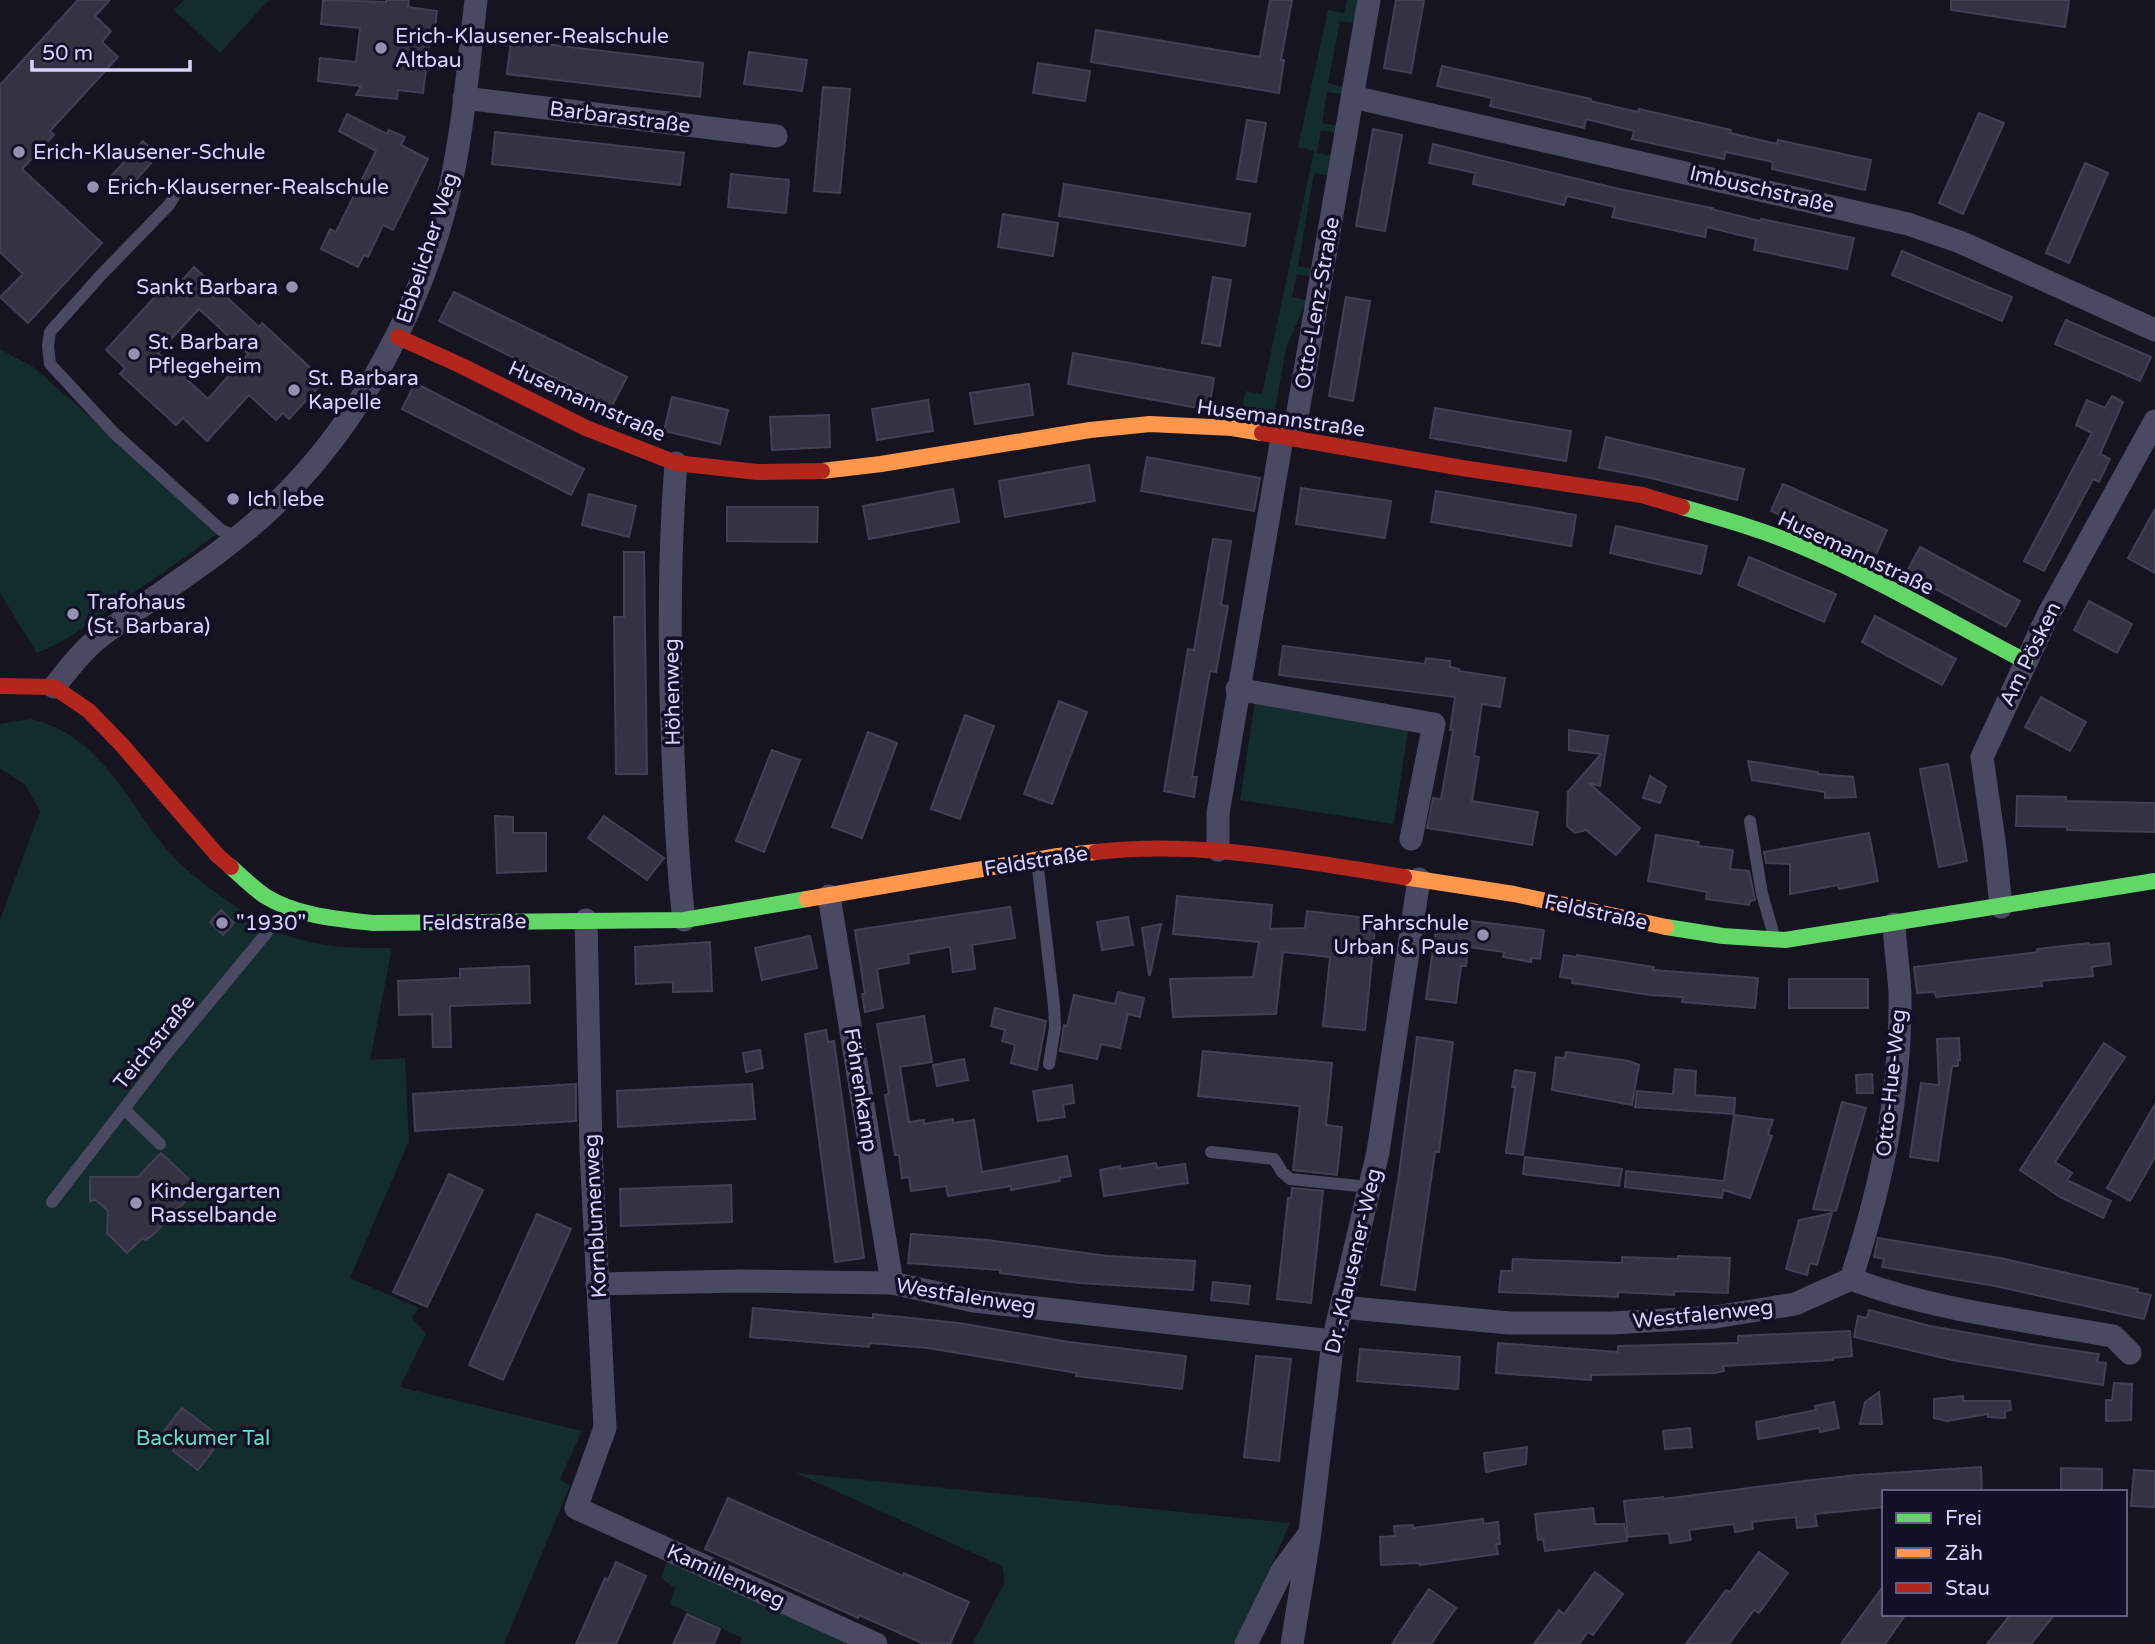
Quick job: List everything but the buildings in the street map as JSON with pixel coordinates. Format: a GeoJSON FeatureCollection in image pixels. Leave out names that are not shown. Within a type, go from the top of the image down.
{"type":"FeatureCollection","features":[{"type":"Feature","properties":{"kind":"main road","name":"Husemannstraße"},"geometry":{"type":"LineString","coordinates":[[397,337],[586,428],[676,463],[757,472],[813,472],[881,464],[1090,430],[1150,424],[1218,426],[1642,495],[1725,519],[1803,547],[1849,568],[2025,661]]}},
{"type":"Feature","properties":{"kind":"main road"},"geometry":{"type":"LineString","coordinates":[[0,686],[54,687]]}},
{"type":"Feature","properties":{"kind":"main road","name":"Feldstraße"},"geometry":{"type":"LineString","coordinates":[[54,687],[89,711],[105,727],[218,856],[248,884],[288,907],[326,918],[373,923],[684,920],[1037,860],[1138,847],[1218,850],[1514,894],[1664,927],[1723,936],[1785,940],[2155,881]]}},
{"type":"Feature","properties":{"kind":"street","name":"Ebbelicher Weg"},"geometry":{"type":"LineString","coordinates":[[54,687],[95,641],[238,537],[267,512],[336,435],[397,337],[437,231],[453,169],[476,0]]}},
{"type":"Feature","properties":{"kind":"street","name":"Otto-Lenz-Straße"},"geometry":{"type":"LineString","coordinates":[[1218,850],[1217,813],[1237,689],[1282,438],[1297,417],[1369,0]]}},
{"type":"Feature","properties":{"kind":"street","name":"Imbuschstraße"},"geometry":{"type":"LineString","coordinates":[[1353,97],[1908,223],[1978,250],[2155,330]]}},
{"type":"Feature","properties":{"kind":"street","name":"Barbarastraße"},"geometry":{"type":"LineString","coordinates":[[464,98],[776,136]]}},
{"type":"Feature","properties":{"kind":"street","name":"Am Pösken"},"geometry":{"type":"LineString","coordinates":[[2000,907],[1982,757],[2048,615],[2155,421]]}},
{"type":"Feature","properties":{"kind":"street","name":"Höhenweg"},"geometry":{"type":"LineString","coordinates":[[676,463],[671,534],[671,713],[679,881],[684,920]]}},
{"type":"Feature","properties":{"kind":"street"},"geometry":{"type":"LineString","coordinates":[[1237,689],[1434,724],[1411,838]]}},
{"type":"Feature","properties":{"kind":"street","name":"Dr.-Klausener-Weg"},"geometry":{"type":"LineString","coordinates":[[1292,1644],[1310,1532],[1333,1341],[1378,1152],[1419,879]]}},
{"type":"Feature","properties":{"kind":"street","name":"Föhrenkamp"},"geometry":{"type":"LineString","coordinates":[[829,896],[892,1283]]}},
{"type":"Feature","properties":{"kind":"street","name":"Kornblumenweg"},"geometry":{"type":"LineString","coordinates":[[576,1508],[605,1428],[591,1150],[586,920]]}},
{"type":"Feature","properties":{"kind":"street","name":"Otto-Hue-Weg"},"geometry":{"type":"LineString","coordinates":[[1851,1279],[1876,1199],[1892,1112],[1899,1043],[1900,990],[1894,924]]}},
{"type":"Feature","properties":{"kind":"street"},"geometry":{"type":"LineString","coordinates":[[1851,1279],[1926,1303],[2113,1336],[2130,1353]]}},
{"type":"Feature","properties":{"kind":"street","name":"Westfalenweg"},"geometry":{"type":"LineString","coordinates":[[1342,1307],[1509,1323],[1612,1323],[1715,1317],[1795,1304],[1851,1279]]}},
{"type":"Feature","properties":{"kind":"street","name":"Westfalenweg"},"geometry":{"type":"LineString","coordinates":[[597,1284],[892,1283],[974,1301],[1333,1341]]}},
{"type":"Feature","properties":{"kind":"street","name":"Kamillenweg"},"geometry":{"type":"LineString","coordinates":[[576,1508],[876,1644]]}},
{"type":"Feature","properties":{"kind":"street"},"geometry":{"type":"LineString","coordinates":[[1246,1644],[1283,1569],[1310,1532]]}},
{"type":"Feature","properties":{"kind":"lane"},"geometry":{"type":"LineString","coordinates":[[183,183],[169,205],[50,332],[50,365],[114,433],[221,530],[238,537]]}},
{"type":"Feature","properties":{"kind":"lane"},"geometry":{"type":"LineString","coordinates":[[1750,821],[1762,894],[1775,939]]}},
{"type":"Feature","properties":{"kind":"lane"},"geometry":{"type":"LineString","coordinates":[[1037,860],[1054,1006],[1055,1027],[1049,1064]]}},
{"type":"Feature","properties":{"kind":"lane","name":"Teichstraße"},"geometry":{"type":"LineString","coordinates":[[52,1202],[164,1057],[288,907]]}},
{"type":"Feature","properties":{"kind":"lane"},"geometry":{"type":"LineString","coordinates":[[124,1110],[160,1144]]}},
{"type":"Feature","properties":{"kind":"lane"},"geometry":{"type":"LineString","coordinates":[[1211,1152],[1274,1159],[1290,1179],[1369,1187]]}},
{"type":"Feature","properties":{"kind":"green space"},"geometry":{"type":"Polygon","coordinates":[[[184,0],[269,0],[220,53],[174,10],[184,0]]]}},
{"type":"Feature","properties":{"kind":"green space"},"geometry":{"type":"Polygon","coordinates":[[[1347,0],[1360,0],[1356,23],[1340,21],[1328,83],[1345,87],[1343,94],[1327,92],[1322,123],[1338,126],[1337,133],[1321,130],[1317,153],[1333,156],[1330,176],[1314,173],[1298,266],[1314,269],[1311,277],[1297,274],[1292,297],[1307,300],[1286,348],[1273,421],[1249,414],[1243,404],[1246,391],[1262,394],[1314,151],[1298,147],[1328,10],[1344,13],[1347,0]]]}},
{"type":"Feature","properties":{"kind":"green space"},"geometry":{"type":"Polygon","coordinates":[[[0,349],[33,367],[221,530],[78,632],[37,653],[0,593],[0,349]]]}},
{"type":"Feature","properties":{"kind":"green space"},"geometry":{"type":"Polygon","coordinates":[[[1255,701],[1409,724],[1394,824],[1240,800],[1255,701]]]}},
{"type":"Feature","properties":{"kind":"green space","name":"Backumer Tal"},"geometry":{"type":"Polygon","coordinates":[[[31,719],[53,726],[89,750],[118,782],[156,836],[179,862],[204,884],[258,922],[306,941],[358,948],[392,948],[370,1060],[405,1058],[409,1141],[350,1278],[419,1308],[412,1318],[426,1334],[400,1387],[582,1431],[560,1479],[570,1486],[504,1644],[0,1644],[0,920],[40,811],[25,784],[0,769],[0,724],[31,719]]]}},
{"type":"Feature","properties":{"kind":"green space"},"geometry":{"type":"Polygon","coordinates":[[[796,1473],[1290,1523],[1237,1644],[972,1644],[1005,1582],[1002,1566],[796,1473]]]}},
{"type":"Feature","properties":{"kind":"green space"},"geometry":{"type":"Polygon","coordinates":[[[668,1560],[855,1644],[740,1644],[742,1638],[670,1604],[675,1588],[661,1578],[668,1560]]]}},
{"type":"Feature","properties":{"kind":"traffic: fast"},"geometry":{"type":"LineString","coordinates":[[1682,507],[1775,536],[1833,560],[2025,661]]}},
{"type":"Feature","properties":{"kind":"traffic: fast"},"geometry":{"type":"LineString","coordinates":[[231,867],[277,903],[318,916],[373,923],[684,920],[807,899]]}},
{"type":"Feature","properties":{"kind":"traffic: fast"},"geometry":{"type":"LineString","coordinates":[[1666,927],[1723,936],[1785,940],[2155,881]]}},
{"type":"Feature","properties":{"kind":"traffic: slow"},"geometry":{"type":"LineString","coordinates":[[822,471],[1090,430],[1150,424],[1232,428],[1262,433]]}},
{"type":"Feature","properties":{"kind":"traffic: slow"},"geometry":{"type":"LineString","coordinates":[[807,899],[1058,856],[1096,852]]}},
{"type":"Feature","properties":{"kind":"traffic: slow"},"geometry":{"type":"LineString","coordinates":[[1404,877],[1514,894],[1666,927]]}},
{"type":"Feature","properties":{"kind":"traffic: jam"},"geometry":{"type":"LineString","coordinates":[[398,337],[586,428],[676,463],[757,472],[822,471]]}},
{"type":"Feature","properties":{"kind":"traffic: jam"},"geometry":{"type":"LineString","coordinates":[[1262,433],[1462,468],[1642,495],[1682,507]]}},
{"type":"Feature","properties":{"kind":"traffic: jam"},"geometry":{"type":"LineString","coordinates":[[0,686],[54,687],[89,711],[218,856],[231,867]]}},
{"type":"Feature","properties":{"kind":"traffic: jam"},"geometry":{"type":"LineString","coordinates":[[1096,852],[1135,849],[1212,850],[1404,877]]}},
{"type":"Feature","properties":{"kind":"place","name":"Erich-Klausener-Realschule Altbau"},"geometry":{"type":"Point","coordinates":[381,48]}},
{"type":"Feature","properties":{"kind":"place","name":"Erich-Klausener-Schule"},"geometry":{"type":"Point","coordinates":[19,152]}},
{"type":"Feature","properties":{"kind":"place","name":"Erich-Klauserner-Realschule"},"geometry":{"type":"Point","coordinates":[93,187]}},
{"type":"Feature","properties":{"kind":"place","name":"Sankt Barbara"},"geometry":{"type":"Point","coordinates":[292,287]}},
{"type":"Feature","properties":{"kind":"place","name":"St. Barbara Pflegeheim"},"geometry":{"type":"Point","coordinates":[134,354]}},
{"type":"Feature","properties":{"kind":"place","name":"St. Barbara Kapelle"},"geometry":{"type":"Point","coordinates":[294,390]}},
{"type":"Feature","properties":{"kind":"place","name":"Ich lebe"},"geometry":{"type":"Point","coordinates":[233,499]}},
{"type":"Feature","properties":{"kind":"place","name":"Trafohaus (St. Barbara)"},"geometry":{"type":"Point","coordinates":[73,614]}},
{"type":"Feature","properties":{"kind":"place","name":"\"1930\""},"geometry":{"type":"Point","coordinates":[222,923]}},
{"type":"Feature","properties":{"kind":"place","name":"Fahrschule Urban & Paus"},"geometry":{"type":"Point","coordinates":[1483,935]}},
{"type":"Feature","properties":{"kind":"place","name":"Kindergarten Rasselbande"},"geometry":{"type":"Point","coordinates":[136,1203]}}]}
